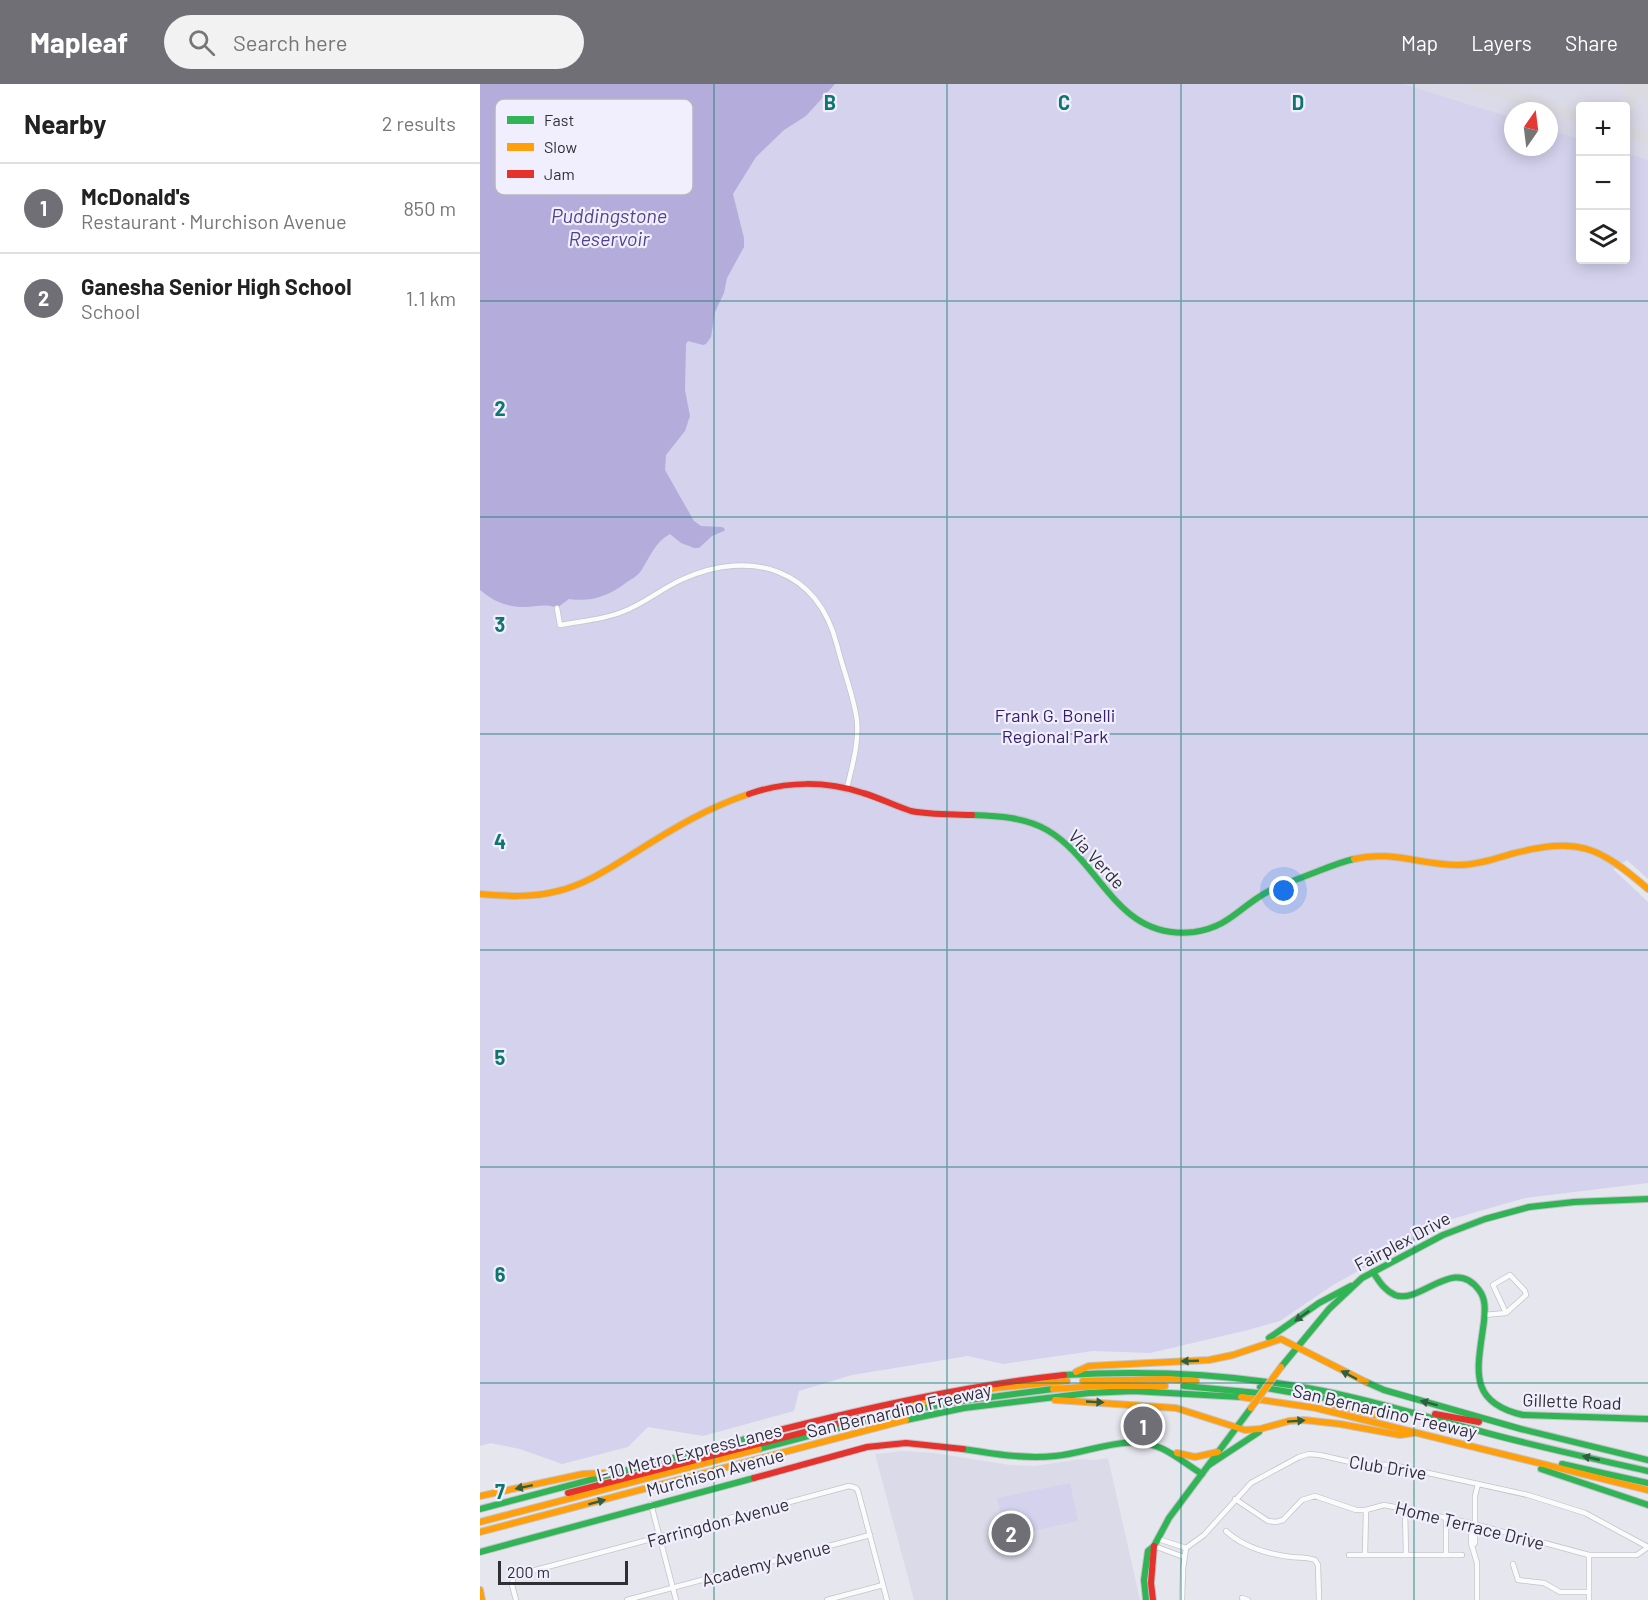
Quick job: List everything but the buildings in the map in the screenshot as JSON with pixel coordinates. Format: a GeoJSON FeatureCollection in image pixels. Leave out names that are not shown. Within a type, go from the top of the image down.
{"type":"FeatureCollection","features":[{"type":"Feature","properties":{"kind":"main road","name":"Via Verde"},"geometry":{"type":"LineString","coordinates":[[480,894],[543,894],[567,889],[593,878],[723,802],[752,790],[806,783],[847,788],[916,812],[1004,818],[1033,824],[1060,838],[1128,915],[1158,929],[1186,933],[1207,929],[1232,918],[1270,889],[1364,856],[1395,855],[1438,864],[1458,865],[1482,862],[1540,846],[1569,844],[1595,850],[1618,862],[1648,889]]}},
{"type":"Feature","properties":{"kind":"main road","name":"Fairplex Drive"},"geometry":{"type":"LineString","coordinates":[[1146,1600],[1144,1580],[1148,1551],[1154,1546],[1169,1518],[1281,1367],[1326,1310],[1352,1286],[1373,1272],[1448,1232],[1504,1212],[1564,1202],[1648,1198]]}},
{"type":"Feature","properties":{"kind":"main road","name":"Gillette Road"},"geometry":{"type":"LineString","coordinates":[[1373,1272],[1383,1289],[1403,1297],[1414,1295],[1449,1277],[1463,1278],[1476,1286],[1484,1299],[1478,1377],[1483,1393],[1494,1406],[1503,1411],[1523,1416],[1648,1419]]}},
{"type":"Feature","properties":{"kind":"main road"},"geometry":{"type":"LineString","coordinates":[[1247,1350],[1296,1321],[1327,1298],[1352,1286]]}},
{"type":"Feature","properties":{"kind":"main road"},"geometry":{"type":"LineString","coordinates":[[1073,1374],[1089,1366],[1209,1360],[1281,1339],[1373,1386],[1521,1429],[1648,1460]]}},
{"type":"Feature","properties":{"kind":"main road","name":"San Bernardino Freeway"},"geometry":{"type":"LineString","coordinates":[[480,1509],[932,1393],[978,1384],[1111,1372],[1172,1373],[1238,1378],[1307,1388],[1648,1471]]}},
{"type":"Feature","properties":{"kind":"main road","name":"I-10 Metro ExpressLanes"},"geometry":{"type":"LineString","coordinates":[[480,1515],[928,1400],[1030,1384],[1141,1379],[1235,1384],[1312,1395],[1428,1423],[1442,1421]]}},
{"type":"Feature","properties":{"kind":"main road","name":"I-10 Metro ExpressLanes"},"geometry":{"type":"LineString","coordinates":[[480,1522],[904,1411],[1018,1392],[1114,1385],[1218,1388],[1308,1400],[1648,1483]]}},
{"type":"Feature","properties":{"kind":"main road","name":"San Bernardino Freeway"},"geometry":{"type":"LineString","coordinates":[[480,1532],[889,1424],[964,1408],[1037,1398],[1133,1391],[1234,1396],[1316,1407],[1648,1490]]}},
{"type":"Feature","properties":{"kind":"main road"},"geometry":{"type":"LineString","coordinates":[[1037,1398],[1176,1408],[1253,1431],[1279,1423],[1304,1420],[1400,1435],[1419,1432]]}},
{"type":"Feature","properties":{"kind":"main road"},"geometry":{"type":"LineString","coordinates":[[1378,1404],[1521,1429]]}},
{"type":"Feature","properties":{"kind":"main road"},"geometry":{"type":"LineString","coordinates":[[1209,1465],[1264,1428]]}},
{"type":"Feature","properties":{"kind":"main road","name":"Murchison Avenue"},"geometry":{"type":"LineString","coordinates":[[480,1552],[651,1504],[867,1447],[888,1444],[927,1444],[1023,1458],[1058,1456],[1137,1442],[1172,1453],[1202,1474]]}},
{"type":"Feature","properties":{"kind":"main road"},"geometry":{"type":"LineString","coordinates":[[1487,1451],[1648,1505]]}},
{"type":"Feature","properties":{"kind":"main road"},"geometry":{"type":"LineString","coordinates":[[1172,1453],[1198,1458],[1208,1452],[1218,1452]]}},
{"type":"Feature","properties":{"kind":"main road"},"geometry":{"type":"LineString","coordinates":[[480,1496],[583,1474],[623,1472]]}},
{"type":"Feature","properties":{"kind":"main road","name":"Fairplex Drive"},"geometry":{"type":"LineString","coordinates":[[1153,1600],[1151,1583],[1154,1546]]}},
{"type":"Feature","properties":{"kind":"main road"},"geometry":{"type":"LineString","coordinates":[[480,1590],[482,1600]]}},
{"type":"Feature","properties":{"kind":"street"},"geometry":{"type":"LineString","coordinates":[[557,608],[560,625],[597,620],[625,611],[681,580],[709,569],[732,566],[768,567],[795,580],[814,598],[834,636],[856,719],[856,748],[847,788]]}},
{"type":"Feature","properties":{"kind":"street"},"geometry":{"type":"LineString","coordinates":[[1484,1315],[1506,1313],[1526,1296],[1510,1275],[1493,1285],[1506,1313]]}},
{"type":"Feature","properties":{"kind":"street","name":"Club Drive"},"geometry":{"type":"LineString","coordinates":[[1186,1548],[1204,1535],[1234,1499],[1251,1483],[1309,1454],[1359,1464],[1385,1464],[1528,1495],[1585,1513],[1648,1547]]}},
{"type":"Feature","properties":{"kind":"street"},"geometry":{"type":"LineString","coordinates":[[1477,1600],[1477,1563],[1472,1546],[1474,1544],[1471,1527],[1474,1524],[1478,1484]]}},
{"type":"Feature","properties":{"kind":"street","name":"Farringdon Avenue"},"geometry":{"type":"LineString","coordinates":[[516,1600],[512,1585],[517,1575],[849,1486],[858,1491],[870,1535]]}},
{"type":"Feature","properties":{"kind":"street","name":"Home Terrace Drive"},"geometry":{"type":"LineString","coordinates":[[1234,1499],[1259,1517],[1276,1522],[1290,1515],[1302,1500],[1308,1497],[1323,1498],[1348,1508],[1366,1510],[1384,1505],[1405,1509],[1474,1524],[1589,1555],[1637,1555],[1648,1547]]}},
{"type":"Feature","properties":{"kind":"street"},"geometry":{"type":"LineString","coordinates":[[651,1504],[676,1600]]}},
{"type":"Feature","properties":{"kind":"street"},"geometry":{"type":"LineString","coordinates":[[1405,1509],[1406,1556]]}},
{"type":"Feature","properties":{"kind":"street"},"geometry":{"type":"LineString","coordinates":[[1365,1556],[1366,1510]]}},
{"type":"Feature","properties":{"kind":"street"},"geometry":{"type":"LineString","coordinates":[[1446,1518],[1446,1556]]}},
{"type":"Feature","properties":{"kind":"street"},"geometry":{"type":"LineString","coordinates":[[1226,1531],[1234,1539],[1257,1549],[1280,1556],[1315,1560],[1318,1565],[1318,1600]]}},
{"type":"Feature","properties":{"kind":"street"},"geometry":{"type":"LineString","coordinates":[[870,1535],[887,1600]]}},
{"type":"Feature","properties":{"kind":"street","name":"Academy Avenue"},"geometry":{"type":"LineString","coordinates":[[627,1600],[870,1535]]}},
{"type":"Feature","properties":{"kind":"street"},"geometry":{"type":"LineString","coordinates":[[1158,1539],[1186,1548],[1182,1600]]}},
{"type":"Feature","properties":{"kind":"street"},"geometry":{"type":"LineString","coordinates":[[1154,1546],[1184,1557]]}},
{"type":"Feature","properties":{"kind":"street"},"geometry":{"type":"LineString","coordinates":[[1589,1555],[1589,1600]]}},
{"type":"Feature","properties":{"kind":"street"},"geometry":{"type":"LineString","coordinates":[[1349,1556],[1462,1556]]}},
{"type":"Feature","properties":{"kind":"street"},"geometry":{"type":"LineString","coordinates":[[1513,1564],[1518,1580],[1522,1582],[1544,1583],[1560,1592],[1589,1592]]}},
{"type":"Feature","properties":{"kind":"street"},"geometry":{"type":"LineString","coordinates":[[827,1600],[883,1585]]}},
{"type":"Feature","properties":{"kind":"street"},"geometry":{"type":"LineString","coordinates":[[1242,1598],[1248,1600]]}},
{"type":"Feature","properties":{"kind":"shaded area"},"geometry":{"type":"Polygon","coordinates":[[[1404,84],[1648,84],[1648,160],[1630,154],[1630,102],[1576,102],[1576,138],[1558,132],[1558,102],[1504,102],[1504,115],[1404,84]]]}},
{"type":"Feature","properties":{"kind":"shaded area"},"geometry":{"type":"Polygon","coordinates":[[[903,1451],[934,1453],[1010,1465],[1035,1466],[1081,1459],[1108,1458],[1140,1600],[914,1600],[875,1454],[903,1451]]]}},
{"type":"Feature","properties":{"kind":"green space","name":"Frank G. Bonelli Regional Park"},"geometry":{"type":"Polygon","coordinates":[[[480,84],[1404,84],[1504,115],[1504,156],[1558,156],[1558,132],[1576,138],[1576,264],[1630,264],[1630,154],[1648,160],[1648,879],[1627,860],[1613,869],[1648,902],[1648,1183],[1525,1198],[1452,1219],[1333,1285],[1280,1321],[1150,1353],[1093,1351],[1003,1364],[968,1356],[852,1375],[799,1391],[794,1411],[703,1436],[648,1427],[628,1447],[562,1464],[520,1449],[490,1443],[480,1446],[480,84]]]}},
{"type":"Feature","properties":{"kind":"green space"},"geometry":{"type":"Polygon","coordinates":[[[1070,1483],[1078,1521],[1006,1537],[997,1498],[1070,1483]]]}},
{"type":"Feature","properties":{"kind":"water","name":"Puddingstone Reservoir"},"geometry":{"type":"Polygon","coordinates":[[[480,84],[835,84],[806,116],[784,130],[756,157],[733,194],[744,238],[744,247],[727,278],[724,293],[715,312],[711,337],[703,345],[688,341],[686,344],[685,390],[690,416],[685,431],[666,455],[665,470],[694,521],[701,526],[722,527],[724,531],[712,536],[699,548],[681,543],[670,534],[657,546],[639,573],[617,589],[591,599],[569,599],[557,608],[545,605],[524,607],[506,605],[480,590],[480,84]]]}},
{"type":"Feature","properties":{"kind":"taxiway"},"geometry":{"type":"LineString","coordinates":[[1475,84],[1576,116]]}},
{"type":"Feature","properties":{"kind":"taxiway"},"geometry":{"type":"LineString","coordinates":[[1629,84],[1632,95],[1639,89],[1648,87]]}},
{"type":"Feature","properties":{"kind":"taxiway"},"geometry":{"type":"LineString","coordinates":[[1630,102],[1632,95]]}},
{"type":"Feature","properties":{"kind":"taxiway"},"geometry":{"type":"LineString","coordinates":[[1630,132],[1648,138]]}},
{"type":"Feature","properties":{"kind":"runway"},"geometry":{"type":"LineString","coordinates":[[1641,84],[1648,86]]}},
{"type":"Feature","properties":{"kind":"traffic: fast"},"geometry":{"type":"LineString","coordinates":[[972,815],[1020,820],[1047,830],[1066,844],[1128,912],[1146,924],[1168,932],[1194,932],[1217,926],[1273,889],[1354,859]]}},
{"type":"Feature","properties":{"kind":"traffic: fast"},"geometry":{"type":"LineString","coordinates":[[1281,1367],[1329,1309],[1362,1278],[1443,1235],[1485,1219],[1529,1207],[1574,1202],[1648,1199]]}},
{"type":"Feature","properties":{"kind":"traffic: fast"},"geometry":{"type":"LineString","coordinates":[[1373,1272],[1385,1288],[1395,1295],[1415,1294],[1437,1283],[1459,1277],[1469,1281],[1479,1290],[1485,1309],[1479,1368],[1480,1381],[1484,1392],[1492,1401],[1505,1409],[1523,1415],[1648,1419]]}},
{"type":"Feature","properties":{"kind":"traffic: fast"},"geometry":{"type":"LineString","coordinates":[[1269,1338],[1319,1303],[1351,1286]]}},
{"type":"Feature","properties":{"kind":"traffic: fast"},"geometry":{"type":"LineString","coordinates":[[1064,1375],[1189,1374],[1313,1389],[1648,1471]]}},
{"type":"Feature","properties":{"kind":"traffic: fast"},"geometry":{"type":"LineString","coordinates":[[1366,1382],[1384,1390],[1521,1429],[1648,1460]]}},
{"type":"Feature","properties":{"kind":"traffic: fast"},"geometry":{"type":"LineString","coordinates":[[1184,1386],[1258,1393]]}},
{"type":"Feature","properties":{"kind":"traffic: fast"},"geometry":{"type":"LineString","coordinates":[[1260,1387],[1348,1402]]}},
{"type":"Feature","properties":{"kind":"traffic: fast"},"geometry":{"type":"LineString","coordinates":[[759,1449],[904,1411],[1053,1389]]}},
{"type":"Feature","properties":{"kind":"traffic: fast"},"geometry":{"type":"LineString","coordinates":[[906,1420],[964,1408],[1089,1393],[1133,1391],[1241,1397]]}},
{"type":"Feature","properties":{"kind":"traffic: fast"},"geometry":{"type":"LineString","coordinates":[[1146,1600],[1144,1580],[1148,1551],[1154,1546],[1169,1518],[1251,1408]]}},
{"type":"Feature","properties":{"kind":"traffic: fast"},"geometry":{"type":"LineString","coordinates":[[1209,1465],[1259,1432]]}},
{"type":"Feature","properties":{"kind":"traffic: fast"},"geometry":{"type":"LineString","coordinates":[[480,1509],[768,1433]]}},
{"type":"Feature","properties":{"kind":"traffic: fast"},"geometry":{"type":"LineString","coordinates":[[963,1449],[1009,1456],[1043,1457],[1137,1442],[1163,1449],[1202,1474]]}},
{"type":"Feature","properties":{"kind":"traffic: fast"},"geometry":{"type":"LineString","coordinates":[[1562,1464],[1648,1483]]}},
{"type":"Feature","properties":{"kind":"traffic: fast"},"geometry":{"type":"LineString","coordinates":[[1541,1469],[1648,1505]]}},
{"type":"Feature","properties":{"kind":"traffic: fast"},"geometry":{"type":"LineString","coordinates":[[480,1552],[754,1478]]}},
{"type":"Feature","properties":{"kind":"traffic: slow"},"geometry":{"type":"LineString","coordinates":[[480,894],[529,896],[569,888],[600,874],[692,819],[749,794]]}},
{"type":"Feature","properties":{"kind":"traffic: slow"},"geometry":{"type":"LineString","coordinates":[[1354,859],[1380,856],[1465,865],[1534,849],[1570,846],[1600,854],[1648,889]]}},
{"type":"Feature","properties":{"kind":"traffic: slow"},"geometry":{"type":"LineString","coordinates":[[1076,1372],[1089,1366],[1209,1360],[1233,1355],[1281,1339],[1366,1382]]}},
{"type":"Feature","properties":{"kind":"traffic: slow"},"geometry":{"type":"LineString","coordinates":[[1251,1408],[1281,1367]]}},
{"type":"Feature","properties":{"kind":"traffic: slow"},"geometry":{"type":"LineString","coordinates":[[1083,1381],[1168,1379],[1196,1381]]}},
{"type":"Feature","properties":{"kind":"traffic: slow"},"geometry":{"type":"LineString","coordinates":[[914,1404],[995,1388],[1067,1381]]}},
{"type":"Feature","properties":{"kind":"traffic: slow"},"geometry":{"type":"LineString","coordinates":[[1053,1389],[1165,1386]]}},
{"type":"Feature","properties":{"kind":"traffic: slow"},"geometry":{"type":"LineString","coordinates":[[1241,1397],[1316,1408],[1648,1490]]}},
{"type":"Feature","properties":{"kind":"traffic: slow"},"geometry":{"type":"LineString","coordinates":[[1055,1400],[1176,1408],[1245,1430],[1304,1420],[1400,1435],[1413,1433]]}},
{"type":"Feature","properties":{"kind":"traffic: slow"},"geometry":{"type":"LineString","coordinates":[[1333,1405],[1379,1416]]}},
{"type":"Feature","properties":{"kind":"traffic: slow"},"geometry":{"type":"LineString","coordinates":[[480,1532],[906,1420]]}},
{"type":"Feature","properties":{"kind":"traffic: slow"},"geometry":{"type":"LineString","coordinates":[[480,1522],[759,1449]]}},
{"type":"Feature","properties":{"kind":"traffic: slow"},"geometry":{"type":"LineString","coordinates":[[1177,1453],[1195,1457],[1218,1452]]}},
{"type":"Feature","properties":{"kind":"traffic: slow"},"geometry":{"type":"LineString","coordinates":[[480,1496],[583,1474],[604,1473]]}},
{"type":"Feature","properties":{"kind":"traffic: slow"},"geometry":{"type":"LineString","coordinates":[[480,1590],[482,1600]]}},
{"type":"Feature","properties":{"kind":"traffic: jam"},"geometry":{"type":"LineString","coordinates":[[749,794],[792,785],[835,786],[863,793],[911,811],[972,815]]}},
{"type":"Feature","properties":{"kind":"traffic: jam"},"geometry":{"type":"LineString","coordinates":[[768,1433],[915,1399],[989,1385],[1064,1375]]}},
{"type":"Feature","properties":{"kind":"traffic: jam"},"geometry":{"type":"LineString","coordinates":[[1435,1414],[1479,1422]]}},
{"type":"Feature","properties":{"kind":"traffic: jam"},"geometry":{"type":"LineString","coordinates":[[568,1493],[867,1416]]}},
{"type":"Feature","properties":{"kind":"traffic: jam"},"geometry":{"type":"LineString","coordinates":[[754,1478],[867,1447],[906,1443],[963,1449]]}},
{"type":"Feature","properties":{"kind":"traffic: jam"},"geometry":{"type":"LineString","coordinates":[[1153,1600],[1151,1583],[1154,1546]]}},
{"type":"Feature","properties":{"kind":"place","name":"McDonald's"},"geometry":{"type":"Point","coordinates":[1143,1426]}},
{"type":"Feature","properties":{"kind":"place","name":"Ganesha Senior High School"},"geometry":{"type":"Point","coordinates":[1011,1533]}}]}
